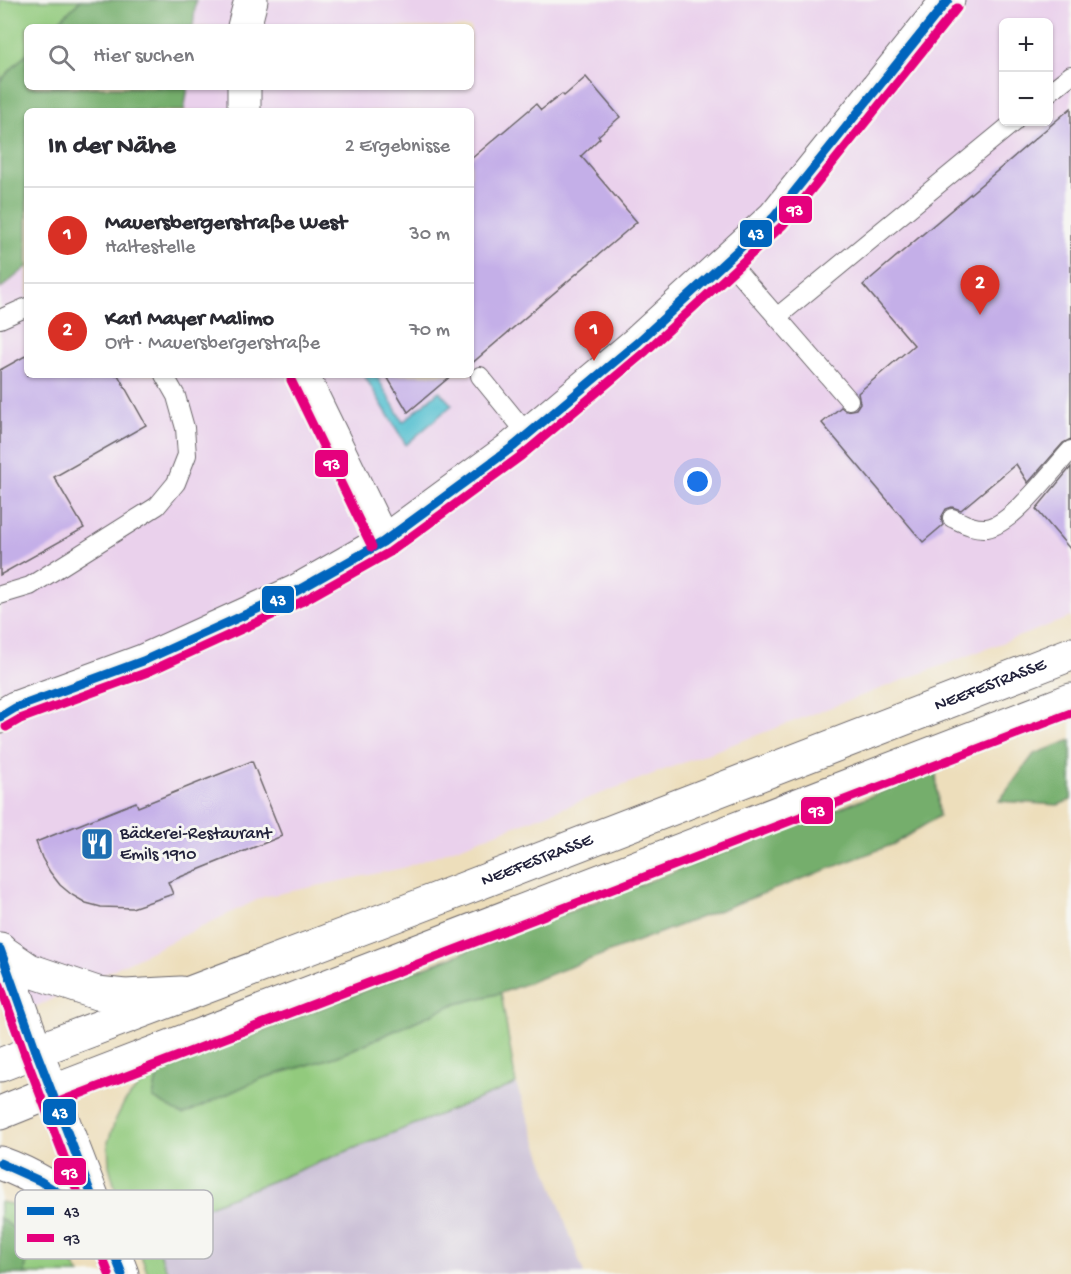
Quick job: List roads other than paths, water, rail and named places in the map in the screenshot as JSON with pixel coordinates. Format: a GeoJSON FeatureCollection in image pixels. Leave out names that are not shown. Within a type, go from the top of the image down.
{"type":"FeatureCollection","features":[{"type":"Feature","properties":{"kind":"main road"},"geometry":{"type":"LineString","coordinates":[[245,24],[251,0]]}},
{"type":"Feature","properties":{"kind":"main road"},"geometry":{"type":"LineString","coordinates":[[0,717],[15,708],[143,661],[295,592],[383,542],[528,435],[638,342],[729,261],[774,217],[948,0]]}},
{"type":"Feature","properties":{"kind":"main road"},"geometry":{"type":"LineString","coordinates":[[244,90],[244,108]]}},
{"type":"Feature","properties":{"kind":"main road"},"geometry":{"type":"LineString","coordinates":[[303,378],[383,542]]}},
{"type":"Feature","properties":{"kind":"main road","name":"NEEFESTRASSE"},"geometry":{"type":"LineString","coordinates":[[0,1065],[193,993],[1071,654]]}},
{"type":"Feature","properties":{"kind":"main road"},"geometry":{"type":"LineString","coordinates":[[0,1113],[1071,700]]}},
{"type":"Feature","properties":{"kind":"main road"},"geometry":{"type":"LineString","coordinates":[[0,950],[29,970],[97,993],[125,996],[193,993]]}},
{"type":"Feature","properties":{"kind":"main road"},"geometry":{"type":"LineString","coordinates":[[0,950],[90,1190]]}},
{"type":"Feature","properties":{"kind":"main road"},"geometry":{"type":"LineString","coordinates":[[0,1163],[24,1171],[55,1190]]}},
{"type":"Feature","properties":{"kind":"main road"},"geometry":{"type":"LineString","coordinates":[[116,1259],[122,1274]]}},
{"type":"Feature","properties":{"kind":"lane"},"geometry":{"type":"LineString","coordinates":[[1053,89],[1071,75]]}},
{"type":"Feature","properties":{"kind":"lane"},"geometry":{"type":"LineString","coordinates":[[777,317],[1009,126]]}},
{"type":"Feature","properties":{"kind":"lane"},"geometry":{"type":"LineString","coordinates":[[729,261],[849,400]]}},
{"type":"Feature","properties":{"kind":"lane"},"geometry":{"type":"LineString","coordinates":[[0,319],[24,308]]}},
{"type":"Feature","properties":{"kind":"lane"},"geometry":{"type":"LineString","coordinates":[[480,376],[511,411],[528,435]]}},
{"type":"Feature","properties":{"kind":"lane"},"geometry":{"type":"LineString","coordinates":[[0,596],[30,586],[157,506],[176,483],[187,455],[185,428],[176,396],[166,378]]}},
{"type":"Feature","properties":{"kind":"lane"},"geometry":{"type":"LineString","coordinates":[[952,518],[972,527],[989,528],[1004,520],[1025,503],[1071,450]]}},
{"type":"Feature","properties":{"kind":"water"},"geometry":{"type":"Polygon","coordinates":[[[366,378],[378,378],[403,422],[439,391],[452,405],[406,445],[366,378]]]}},
{"type":"Feature","properties":{"kind":"place","name":"Karl Mayer Malimo"},"geometry":{"type":"Point","coordinates":[980,315]}},
{"type":"Feature","properties":{"kind":"place","name":"Mauersbergerstraße West"},"geometry":{"type":"Point","coordinates":[594,361]}},
{"type":"Feature","properties":{"kind":"place","name":"Bäckerei-Restaurant Emils 1910"},"geometry":{"type":"Point","coordinates":[97,844]}}]}
